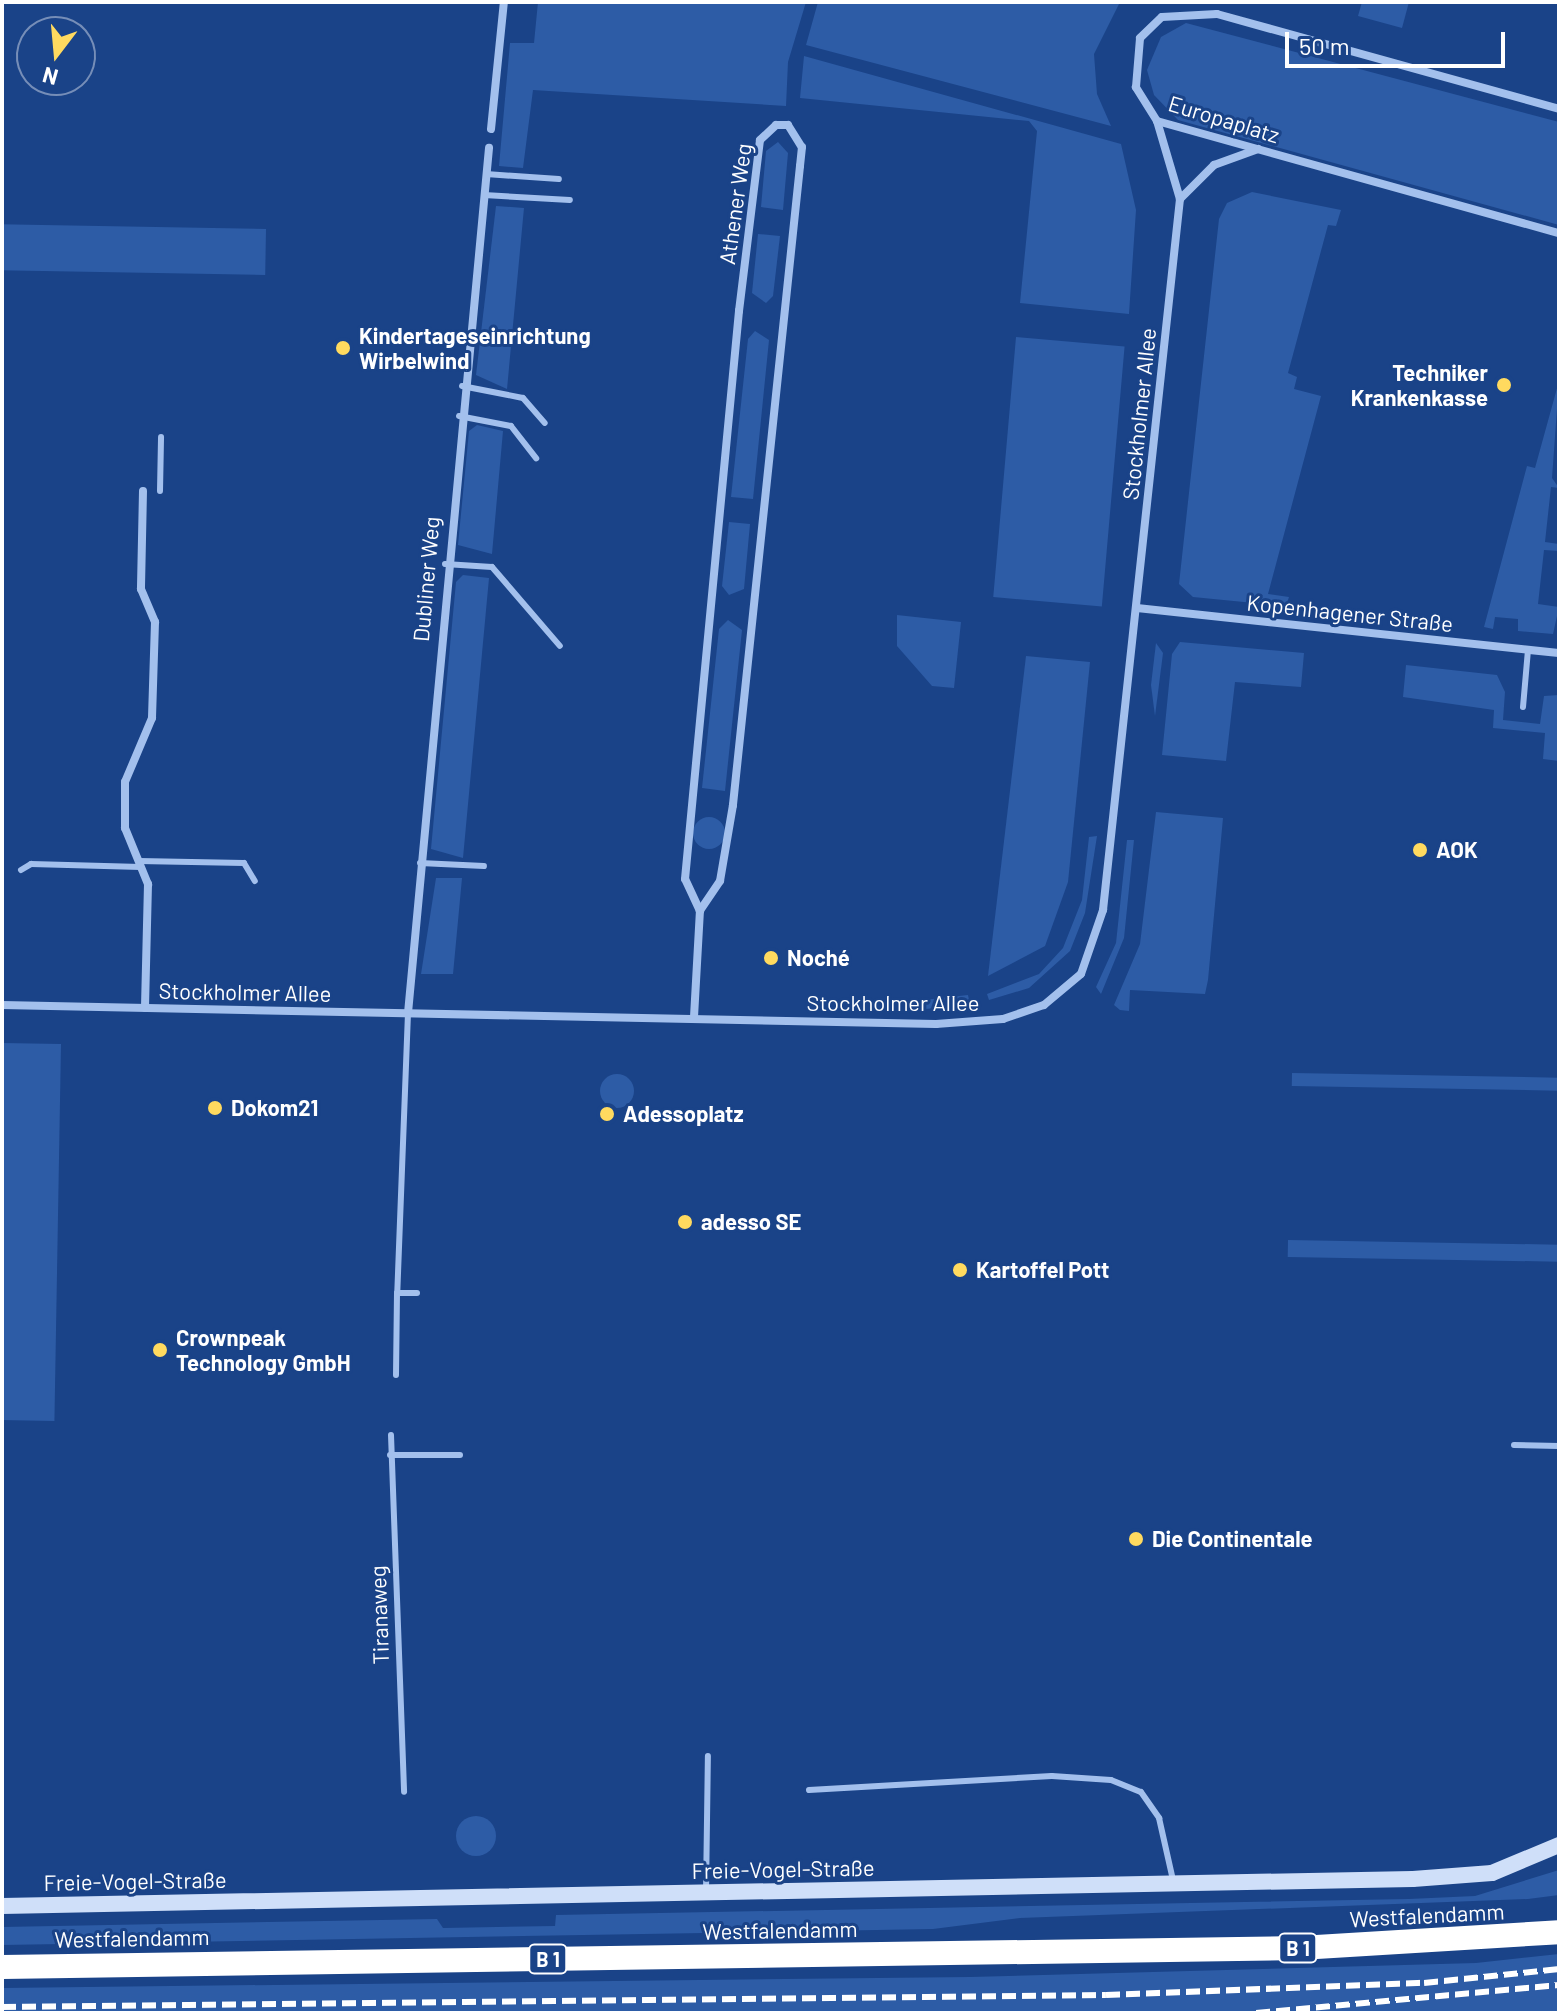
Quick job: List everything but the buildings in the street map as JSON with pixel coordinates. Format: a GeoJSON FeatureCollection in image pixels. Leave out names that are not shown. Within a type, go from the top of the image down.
{"type":"FeatureCollection","features":[{"type":"Feature","properties":{"kind":"highway"},"geometry":{"type":"LineString","coordinates":[[1502,1938],[1559,1916]]}},
{"type":"Feature","properties":{"kind":"highway","name":"Westfalendamm"},"geometry":{"type":"LineString","coordinates":[[2,1967],[1173,1950],[1502,1938],[1559,1932]]}},
{"type":"Feature","properties":{"kind":"street"},"geometry":{"type":"LineString","coordinates":[[491,129],[504,2]]}},
{"type":"Feature","properties":{"kind":"street","name":"Europaplatz"},"geometry":{"type":"LineString","coordinates":[[1559,109],[1185,11],[1162,17],[1140,38],[1132,69],[1157,121],[1559,233]]}},
{"type":"Feature","properties":{"kind":"street","name":"Stockholmer Allee"},"geometry":{"type":"LineString","coordinates":[[2,1005],[975,1023],[1031,1012],[1064,992],[1092,953],[1103,910],[1137,608],[1180,199],[1157,121]]}},
{"type":"Feature","properties":{"kind":"street","name":"Athener Weg"},"geometry":{"type":"LineString","coordinates":[[694,1017],[700,911],[685,879],[743,270],[760,140],[776,125],[788,125],[802,147],[733,805],[720,881],[700,911]]}},
{"type":"Feature","properties":{"kind":"street","name":"Dubliner Weg"},"geometry":{"type":"LineString","coordinates":[[408,1013],[445,564],[489,148]]}},
{"type":"Feature","properties":{"kind":"street"},"geometry":{"type":"LineString","coordinates":[[1180,199],[1214,165],[1259,149]]}},
{"type":"Feature","properties":{"kind":"street"},"geometry":{"type":"LineString","coordinates":[[143,491],[141,589],[155,622],[152,718],[125,782],[125,828],[148,884],[145,1008]]}},
{"type":"Feature","properties":{"kind":"street","name":"Kopenhagener Straße"},"geometry":{"type":"LineString","coordinates":[[1137,608],[1559,653]]}},
{"type":"Feature","properties":{"kind":"street","name":"Freie-Vogel-Straße"},"geometry":{"type":"LineString","coordinates":[[2,1906],[1174,1884],[1478,1875],[1559,1845]]}},
{"type":"Feature","properties":{"kind":"lane"},"geometry":{"type":"LineString","coordinates":[[486,174],[559,179]]}},
{"type":"Feature","properties":{"kind":"lane"},"geometry":{"type":"LineString","coordinates":[[484,195],[570,200]]}},
{"type":"Feature","properties":{"kind":"lane"},"geometry":{"type":"LineString","coordinates":[[462,386],[523,398],[545,423]]}},
{"type":"Feature","properties":{"kind":"lane"},"geometry":{"type":"LineString","coordinates":[[459,416],[511,426],[536,458]]}},
{"type":"Feature","properties":{"kind":"lane"},"geometry":{"type":"LineString","coordinates":[[160,491],[161,437]]}},
{"type":"Feature","properties":{"kind":"lane"},"geometry":{"type":"LineString","coordinates":[[445,564],[492,567],[560,646]]}},
{"type":"Feature","properties":{"kind":"lane"},"geometry":{"type":"LineString","coordinates":[[1523,707],[1528,650]]}},
{"type":"Feature","properties":{"kind":"lane"},"geometry":{"type":"LineString","coordinates":[[21,870],[31,864],[244,863],[255,881]]}},
{"type":"Feature","properties":{"kind":"lane"},"geometry":{"type":"LineString","coordinates":[[419,863],[484,866]]}},
{"type":"Feature","properties":{"kind":"lane"},"geometry":{"type":"LineString","coordinates":[[396,1375],[408,1013]]}},
{"type":"Feature","properties":{"kind":"lane"},"geometry":{"type":"LineString","coordinates":[[397,1293],[417,1293]]}},
{"type":"Feature","properties":{"kind":"lane","name":"Tiranaweg"},"geometry":{"type":"LineString","coordinates":[[391,1435],[404,1792]]}},
{"type":"Feature","properties":{"kind":"lane"},"geometry":{"type":"LineString","coordinates":[[1514,1445],[1559,1446]]}},
{"type":"Feature","properties":{"kind":"lane"},"geometry":{"type":"LineString","coordinates":[[390,1455],[460,1455]]}},
{"type":"Feature","properties":{"kind":"lane"},"geometry":{"type":"LineString","coordinates":[[706,1892],[708,1756]]}},
{"type":"Feature","properties":{"kind":"lane"},"geometry":{"type":"LineString","coordinates":[[809,1790],[1111,1780],[1141,1792],[1159,1818],[1174,1884]]}},
{"type":"Feature","properties":{"kind":"shaded area"},"geometry":{"type":"Polygon","coordinates":[[[538,2],[806,2],[788,62],[786,106],[533,90],[523,168],[499,166],[510,43],[534,43],[538,2]]]}},
{"type":"Feature","properties":{"kind":"shaded area"},"geometry":{"type":"Polygon","coordinates":[[[818,2],[1120,2],[1094,54],[1097,94],[1111,126],[806,45],[818,2]]]}},
{"type":"Feature","properties":{"kind":"shaded area"},"geometry":{"type":"Polygon","coordinates":[[[1362,2],[1409,2],[1402,28],[1358,16],[1362,2]]]}},
{"type":"Feature","properties":{"kind":"shaded area"},"geometry":{"type":"Polygon","coordinates":[[[1186,23],[1559,122],[1559,225],[1178,120],[1154,95],[1147,70],[1161,37],[1186,23]]]}},
{"type":"Feature","properties":{"kind":"shaded area"},"geometry":{"type":"Polygon","coordinates":[[[804,56],[1121,144],[1136,210],[1129,314],[1020,303],[1037,131],[1029,121],[800,98],[804,56]]]}},
{"type":"Feature","properties":{"kind":"shaded area"},"geometry":{"type":"Polygon","coordinates":[[[778,142],[788,153],[783,210],[761,207],[766,151],[778,142]]]}},
{"type":"Feature","properties":{"kind":"shaded area"},"geometry":{"type":"Polygon","coordinates":[[[1252,192],[1341,210],[1336,226],[1328,225],[1288,373],[1297,377],[1294,389],[1321,396],[1268,594],[1289,597],[1286,606],[1193,597],[1179,584],[1219,219],[1227,203],[1252,192]]]}},
{"type":"Feature","properties":{"kind":"shaded area"},"geometry":{"type":"Polygon","coordinates":[[[496,206],[524,208],[507,389],[476,375],[496,206]]]}},
{"type":"Feature","properties":{"kind":"shaded area"},"geometry":{"type":"Polygon","coordinates":[[[2,224],[266,229],[265,275],[2,270],[2,224]]]}},
{"type":"Feature","properties":{"kind":"shaded area"},"geometry":{"type":"Polygon","coordinates":[[[758,234],[780,236],[773,296],[766,303],[752,293],[758,234]]]}},
{"type":"Feature","properties":{"kind":"shaded area"},"geometry":{"type":"Polygon","coordinates":[[[755,331],[769,340],[753,499],[731,497],[748,339],[755,331]]]}},
{"type":"Feature","properties":{"kind":"shaded area"},"geometry":{"type":"Polygon","coordinates":[[[1016,337],[1125,346],[1102,607],[993,597],[1016,337]]]}},
{"type":"Feature","properties":{"kind":"shaded area"},"geometry":{"type":"Polygon","coordinates":[[[1559,381],[1552,478],[1559,488],[1551,487],[1545,542],[1559,544],[1559,551],[1544,550],[1538,604],[1559,607],[1553,634],[1518,631],[1518,619],[1495,617],[1493,629],[1484,627],[1527,466],[1535,468],[1559,381]]]}},
{"type":"Feature","properties":{"kind":"shaded area"},"geometry":{"type":"Polygon","coordinates":[[[477,425],[503,431],[492,554],[458,545],[469,431],[477,425]]]}},
{"type":"Feature","properties":{"kind":"shaded area"},"geometry":{"type":"Polygon","coordinates":[[[729,522],[750,524],[744,589],[729,595],[722,586],[729,522]]]}},
{"type":"Feature","properties":{"kind":"shaded area"},"geometry":{"type":"Polygon","coordinates":[[[463,575],[489,578],[463,858],[431,849],[456,582],[463,575]]]}},
{"type":"Feature","properties":{"kind":"shaded area"},"geometry":{"type":"Polygon","coordinates":[[[897,615],[961,622],[954,688],[932,686],[897,646],[897,615]]]}},
{"type":"Feature","properties":{"kind":"shaded area"},"geometry":{"type":"Polygon","coordinates":[[[728,620],[742,630],[725,791],[702,788],[719,629],[728,620]]]}},
{"type":"Feature","properties":{"kind":"shaded area"},"geometry":{"type":"Polygon","coordinates":[[[1180,642],[1304,653],[1301,687],[1235,682],[1226,761],[1162,755],[1172,654],[1180,642]]]}},
{"type":"Feature","properties":{"kind":"shaded area"},"geometry":{"type":"Polygon","coordinates":[[[1156,643],[1163,653],[1155,716],[1151,685],[1156,643]]]}},
{"type":"Feature","properties":{"kind":"shaded area"},"geometry":{"type":"Polygon","coordinates":[[[1026,656],[1090,662],[1068,882],[1045,946],[988,976],[1026,656]]]}},
{"type":"Feature","properties":{"kind":"shaded area"},"geometry":{"type":"Polygon","coordinates":[[[1406,665],[1497,675],[1505,692],[1503,720],[1540,724],[1544,696],[1559,695],[1559,761],[1543,759],[1545,733],[1493,728],[1494,710],[1403,697],[1406,665]]]}},
{"type":"Feature","properties":{"kind":"shaded area"},"geometry":{"type":"Polygon","coordinates":[[[1156,812],[1223,818],[1208,980],[1205,994],[1130,990],[1129,1011],[1120,1010],[1114,1005],[1140,944],[1156,812]]]}},
{"type":"Feature","properties":{"kind":"shaded area"},"geometry":{"type":"Polygon","coordinates":[[[709,817],[720,822],[725,833],[720,844],[709,849],[698,844],[693,833],[698,822],[709,817]]]}},
{"type":"Feature","properties":{"kind":"shaded area"},"geometry":{"type":"Polygon","coordinates":[[[1097,836],[1085,913],[1070,951],[1029,988],[989,1000],[987,994],[1039,974],[1063,948],[1082,900],[1089,837],[1097,836]]]}},
{"type":"Feature","properties":{"kind":"shaded area"},"geometry":{"type":"Polygon","coordinates":[[[1127,840],[1134,840],[1124,938],[1101,994],[1096,987],[1116,943],[1127,840]]]}},
{"type":"Feature","properties":{"kind":"shaded area"},"geometry":{"type":"Polygon","coordinates":[[[436,878],[462,878],[453,974],[421,974],[436,878]]]}},
{"type":"Feature","properties":{"kind":"shaded area"},"geometry":{"type":"Polygon","coordinates":[[[968,995],[970,1005],[914,1010],[915,1001],[968,995]]]}},
{"type":"Feature","properties":{"kind":"shaded area"},"geometry":{"type":"Polygon","coordinates":[[[2,1043],[61,1044],[54,1421],[2,1420],[2,1043]]]}},
{"type":"Feature","properties":{"kind":"shaded area"},"geometry":{"type":"Polygon","coordinates":[[[1292,1073],[1559,1078],[1559,1091],[1292,1086],[1292,1073]]]}},
{"type":"Feature","properties":{"kind":"shaded area"},"geometry":{"type":"Polygon","coordinates":[[[617,1074],[629,1079],[634,1091],[629,1103],[617,1108],[605,1103],[600,1091],[605,1079],[617,1074]]]}},
{"type":"Feature","properties":{"kind":"shaded area"},"geometry":{"type":"Polygon","coordinates":[[[1288,1240],[1559,1245],[1559,1262],[1288,1257],[1288,1240]]]}},
{"type":"Feature","properties":{"kind":"shaded area"},"geometry":{"type":"Polygon","coordinates":[[[476,1816],[490,1822],[496,1836],[490,1850],[476,1856],[462,1850],[456,1836],[462,1822],[476,1816]]]}},
{"type":"Feature","properties":{"kind":"shaded area"},"geometry":{"type":"Polygon","coordinates":[[[1559,1870],[1559,1895],[1528,1899],[1020,1918],[933,1929],[2,1945],[2,1927],[437,1919],[443,1928],[555,1926],[556,1915],[1475,1896],[1559,1870]]]}},
{"type":"Feature","properties":{"kind":"shaded area"},"geometry":{"type":"Polygon","coordinates":[[[1559,1954],[1559,2013],[2,2013],[2,1988],[970,1977],[1476,1963],[1559,1954]]]}},
{"type":"Feature","properties":{"kind":"railway"},"geometry":{"type":"LineString","coordinates":[[2,2007],[1106,1995],[1424,1983],[1559,1969]]}},
{"type":"Feature","properties":{"kind":"railway"},"geometry":{"type":"LineString","coordinates":[[1256,2013],[1559,1985]]}},
{"type":"Feature","properties":{"kind":"place","name":"Kindertageseinrichtung Wirbelwind"},"geometry":{"type":"Point","coordinates":[343,348]}},
{"type":"Feature","properties":{"kind":"place","name":"Techniker Krankenkasse"},"geometry":{"type":"Point","coordinates":[1504,385]}},
{"type":"Feature","properties":{"kind":"place","name":"AOK"},"geometry":{"type":"Point","coordinates":[1420,850]}},
{"type":"Feature","properties":{"kind":"place","name":"Noché"},"geometry":{"type":"Point","coordinates":[771,958]}},
{"type":"Feature","properties":{"kind":"place","name":"Dokom21"},"geometry":{"type":"Point","coordinates":[215,1108]}},
{"type":"Feature","properties":{"kind":"place","name":"Adessoplatz"},"geometry":{"type":"Point","coordinates":[607,1114]}},
{"type":"Feature","properties":{"kind":"place","name":"adesso SE"},"geometry":{"type":"Point","coordinates":[685,1222]}},
{"type":"Feature","properties":{"kind":"place","name":"Kartoffel Pott"},"geometry":{"type":"Point","coordinates":[960,1270]}},
{"type":"Feature","properties":{"kind":"place","name":"Crownpeak Technology GmbH"},"geometry":{"type":"Point","coordinates":[160,1350]}},
{"type":"Feature","properties":{"kind":"place","name":"Die Continentale"},"geometry":{"type":"Point","coordinates":[1136,1539]}}]}
